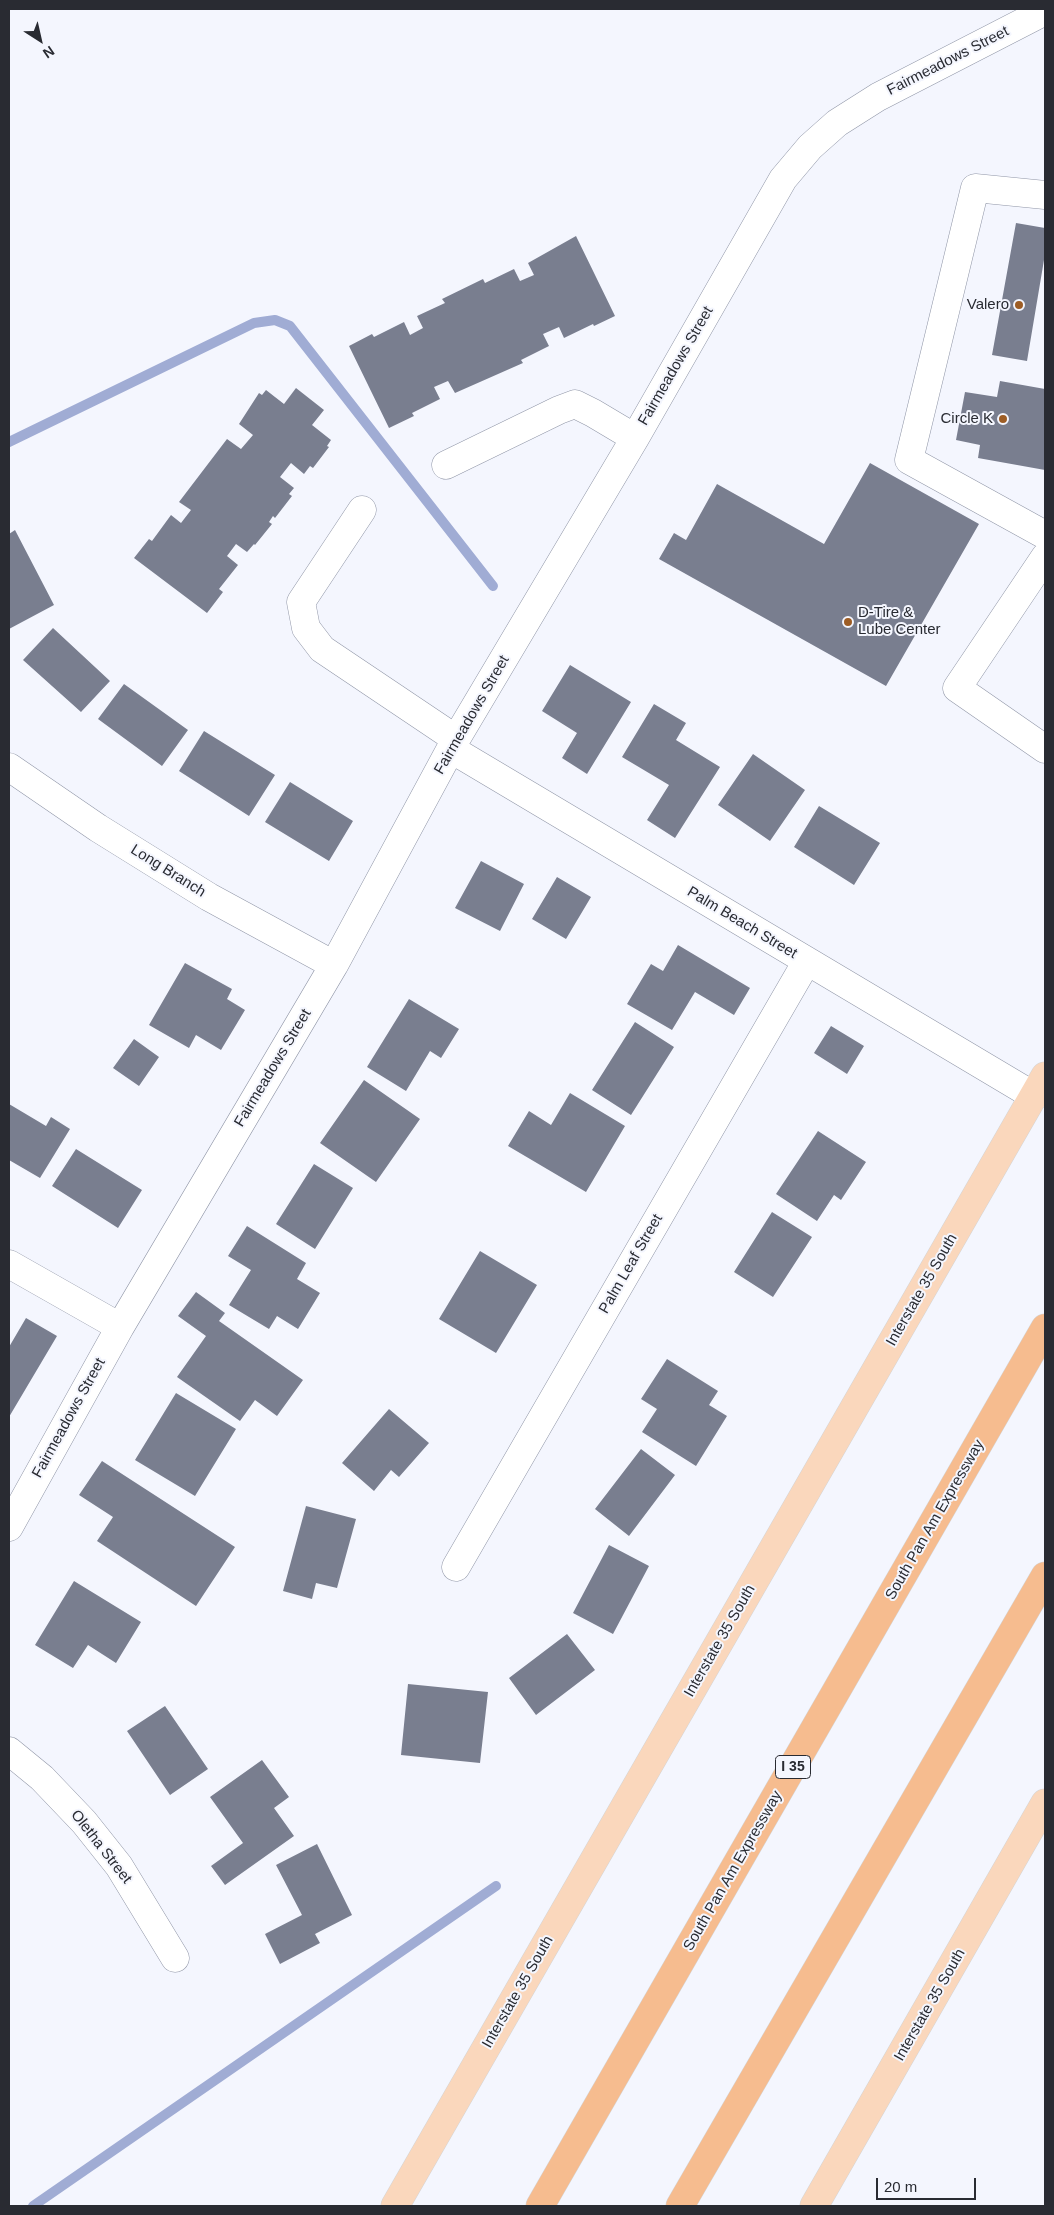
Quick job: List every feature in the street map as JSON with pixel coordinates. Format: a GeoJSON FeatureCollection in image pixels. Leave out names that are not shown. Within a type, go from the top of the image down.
{"type":"FeatureCollection","features":[{"type":"Feature","properties":{"kind":"highway","name":"South Pan Am Expressway"},"geometry":{"type":"LineString","coordinates":[[540,2206],[1045,1328]]}},
{"type":"Feature","properties":{"kind":"highway"},"geometry":{"type":"LineString","coordinates":[[680,2206],[1045,1576]]}},
{"type":"Feature","properties":{"kind":"main road","name":"Interstate 35 South"},"geometry":{"type":"LineString","coordinates":[[395,2206],[1040,1086]]}},
{"type":"Feature","properties":{"kind":"main road","name":"Interstate 35 South"},"geometry":{"type":"LineString","coordinates":[[814,2206],[1045,1804]]}},
{"type":"Feature","properties":{"kind":"street","name":"Fairmeadows Street"},"geometry":{"type":"LineString","coordinates":[[9,1527],[120,1327],[334,966],[453,744],[635,438],[783,179],[810,147],[837,123],[878,97],[1045,11]]}},
{"type":"Feature","properties":{"kind":"street"},"geometry":{"type":"LineString","coordinates":[[1045,195],[975,188],[909,460],[1045,535]]}},
{"type":"Feature","properties":{"kind":"street"},"geometry":{"type":"LineString","coordinates":[[446,465],[575,404],[635,438]]}},
{"type":"Feature","properties":{"kind":"street","name":"Palm Beach Street"},"geometry":{"type":"LineString","coordinates":[[362,510],[301,602],[306,628],[322,648],[453,744],[807,961],[1040,1086]]}},
{"type":"Feature","properties":{"kind":"street"},"geometry":{"type":"LineString","coordinates":[[1045,558],[957,688],[1045,749]]}},
{"type":"Feature","properties":{"kind":"street","name":"Long Branch"},"geometry":{"type":"LineString","coordinates":[[9,767],[98,828],[202,892],[334,966]]}},
{"type":"Feature","properties":{"kind":"street","name":"Palm Leaf Street"},"geometry":{"type":"LineString","coordinates":[[456,1567],[807,961]]}},
{"type":"Feature","properties":{"kind":"street"},"geometry":{"type":"LineString","coordinates":[[9,1264],[120,1327]]}},
{"type":"Feature","properties":{"kind":"street","name":"Oletha Street"},"geometry":{"type":"LineString","coordinates":[[9,1751],[42,1778],[84,1822],[119,1866],[175,1958]]}},
{"type":"Feature","properties":{"kind":"building","name":"Valero"},"geometry":{"type":"Polygon","coordinates":[[[1016,223],[1045,228],[1045,254],[1027,361],[992,355],[1016,223]]]}},
{"type":"Feature","properties":{"kind":"building"},"geometry":{"type":"Polygon","coordinates":[[[576,236],[615,316],[564,338],[559,327],[543,334],[549,346],[521,360],[523,363],[455,393],[448,381],[434,387],[440,399],[412,413],[414,416],[389,428],[349,346],[372,334],[374,337],[404,322],[410,335],[423,328],[417,316],[445,303],[442,299],[483,279],[485,283],[514,269],[520,281],[534,275],[528,263],[576,236]]]}},
{"type":"Feature","properties":{"kind":"building","name":"Circle K"},"geometry":{"type":"Polygon","coordinates":[[[1000,381],[1045,389],[1045,470],[978,458],[980,445],[956,440],[965,392],[997,397],[1000,381]]]}},
{"type":"Feature","properties":{"kind":"building"},"geometry":{"type":"Polygon","coordinates":[[[296,388],[324,410],[312,425],[331,440],[327,446],[329,447],[313,468],[310,466],[304,474],[291,463],[280,477],[294,488],[289,494],[292,496],[275,518],[273,516],[269,522],[272,524],[255,545],[247,552],[236,544],[227,556],[238,565],[219,589],[223,592],[207,613],[134,558],[149,539],[152,541],[171,515],[181,523],[191,510],[179,502],[227,439],[241,449],[253,435],[239,424],[259,393],[262,395],[266,390],[284,404],[296,388]]]}},
{"type":"Feature","properties":{"kind":"building","name":"D-Tire & Lube Center"},"geometry":{"type":"Polygon","coordinates":[[[870,463],[979,524],[886,686],[659,559],[674,533],[686,540],[717,484],[824,544],[870,463]]]}},
{"type":"Feature","properties":{"kind":"building"},"geometry":{"type":"Polygon","coordinates":[[[15,530],[54,605],[9,629],[9,534],[15,530]]]}},
{"type":"Feature","properties":{"kind":"building"},"geometry":{"type":"Polygon","coordinates":[[[53,628],[110,681],[81,712],[23,660],[53,628]]]}},
{"type":"Feature","properties":{"kind":"building"},"geometry":{"type":"Polygon","coordinates":[[[570,665],[631,702],[587,774],[562,758],[577,733],[542,711],[570,665]]]}},
{"type":"Feature","properties":{"kind":"building"},"geometry":{"type":"Polygon","coordinates":[[[124,684],[188,730],[162,766],[98,719],[124,684]]]}},
{"type":"Feature","properties":{"kind":"building"},"geometry":{"type":"Polygon","coordinates":[[[654,704],[686,723],[676,740],[720,767],[675,838],[647,820],[669,785],[622,757],[654,704]]]}},
{"type":"Feature","properties":{"kind":"building"},"geometry":{"type":"Polygon","coordinates":[[[204,731],[275,775],[249,816],[179,771],[204,731]]]}},
{"type":"Feature","properties":{"kind":"building"},"geometry":{"type":"Polygon","coordinates":[[[753,754],[805,790],[770,841],[718,805],[753,754]]]}},
{"type":"Feature","properties":{"kind":"building"},"geometry":{"type":"Polygon","coordinates":[[[290,782],[353,821],[329,861],[265,822],[290,782]]]}},
{"type":"Feature","properties":{"kind":"building"},"geometry":{"type":"Polygon","coordinates":[[[819,806],[880,843],[854,885],[794,847],[819,806]]]}},
{"type":"Feature","properties":{"kind":"building"},"geometry":{"type":"Polygon","coordinates":[[[481,861],[524,884],[500,931],[455,908],[481,861]]]}},
{"type":"Feature","properties":{"kind":"building"},"geometry":{"type":"Polygon","coordinates":[[[557,877],[591,897],[566,939],[532,919],[557,877]]]}},
{"type":"Feature","properties":{"kind":"building"},"geometry":{"type":"Polygon","coordinates":[[[678,945],[750,988],[734,1015],[695,992],[672,1030],[627,1004],[651,964],[663,971],[678,945]]]}},
{"type":"Feature","properties":{"kind":"building"},"geometry":{"type":"Polygon","coordinates":[[[185,963],[232,989],[227,999],[245,1010],[221,1050],[196,1035],[189,1048],[149,1025],[185,963]]]}},
{"type":"Feature","properties":{"kind":"building"},"geometry":{"type":"Polygon","coordinates":[[[409,999],[459,1029],[441,1058],[430,1051],[406,1091],[367,1067],[409,999]]]}},
{"type":"Feature","properties":{"kind":"building"},"geometry":{"type":"Polygon","coordinates":[[[635,1022],[674,1047],[631,1115],[592,1090],[635,1022]]]}},
{"type":"Feature","properties":{"kind":"building"},"geometry":{"type":"Polygon","coordinates":[[[831,1026],[864,1046],[847,1074],[814,1053],[831,1026]]]}},
{"type":"Feature","properties":{"kind":"building"},"geometry":{"type":"Polygon","coordinates":[[[134,1039],[159,1057],[139,1086],[113,1068],[134,1039]]]}},
{"type":"Feature","properties":{"kind":"building"},"geometry":{"type":"Polygon","coordinates":[[[364,1080],[420,1119],[376,1182],[320,1143],[364,1080]]]}},
{"type":"Feature","properties":{"kind":"building"},"geometry":{"type":"Polygon","coordinates":[[[570,1093],[625,1126],[586,1192],[508,1146],[529,1111],[551,1125],[570,1093]]]}},
{"type":"Feature","properties":{"kind":"building"},"geometry":{"type":"Polygon","coordinates":[[[9,1104],[46,1126],[51,1117],[70,1129],[40,1178],[9,1160],[9,1104]]]}},
{"type":"Feature","properties":{"kind":"building"},"geometry":{"type":"Polygon","coordinates":[[[818,1131],[866,1162],[841,1200],[834,1195],[817,1221],[776,1194],[818,1131]]]}},
{"type":"Feature","properties":{"kind":"building"},"geometry":{"type":"Polygon","coordinates":[[[76,1149],[142,1190],[118,1228],[52,1186],[76,1149]]]}},
{"type":"Feature","properties":{"kind":"building"},"geometry":{"type":"Polygon","coordinates":[[[314,1164],[353,1188],[315,1249],[276,1224],[314,1164]]]}},
{"type":"Feature","properties":{"kind":"building"},"geometry":{"type":"Polygon","coordinates":[[[772,1212],[812,1237],[773,1297],[734,1272],[772,1212]]]}},
{"type":"Feature","properties":{"kind":"building"},"geometry":{"type":"Polygon","coordinates":[[[247,1226],[306,1263],[297,1279],[320,1293],[298,1329],[277,1316],[269,1329],[229,1305],[251,1270],[228,1256],[247,1226]]]}},
{"type":"Feature","properties":{"kind":"building"},"geometry":{"type":"Polygon","coordinates":[[[480,1251],[537,1285],[496,1353],[439,1319],[480,1251]]]}},
{"type":"Feature","properties":{"kind":"building"},"geometry":{"type":"Polygon","coordinates":[[[196,1292],[225,1313],[219,1321],[303,1380],[277,1416],[255,1400],[240,1421],[177,1377],[206,1336],[178,1316],[196,1292]]]}},
{"type":"Feature","properties":{"kind":"building"},"geometry":{"type":"Polygon","coordinates":[[[26,1318],[57,1336],[9,1417],[9,1347],[26,1318]]]}},
{"type":"Feature","properties":{"kind":"building"},"geometry":{"type":"Polygon","coordinates":[[[667,1359],[718,1391],[709,1405],[727,1416],[696,1466],[642,1432],[657,1409],[641,1399],[667,1359]]]}},
{"type":"Feature","properties":{"kind":"building"},"geometry":{"type":"Polygon","coordinates":[[[176,1393],[236,1429],[195,1496],[135,1460],[176,1393]]]}},
{"type":"Feature","properties":{"kind":"building"},"geometry":{"type":"Polygon","coordinates":[[[389,1409],[429,1443],[399,1477],[391,1470],[374,1491],[342,1463],[389,1409]]]}},
{"type":"Feature","properties":{"kind":"building"},"geometry":{"type":"Polygon","coordinates":[[[641,1449],[675,1475],[629,1536],[595,1509],[641,1449]]]}},
{"type":"Feature","properties":{"kind":"building"},"geometry":{"type":"Polygon","coordinates":[[[102,1461],[235,1547],[196,1606],[97,1541],[113,1517],[79,1495],[102,1461]]]}},
{"type":"Feature","properties":{"kind":"building"},"geometry":{"type":"Polygon","coordinates":[[[306,1506],[356,1519],[337,1588],[316,1583],[312,1599],[283,1591],[306,1506]]]}},
{"type":"Feature","properties":{"kind":"building"},"geometry":{"type":"Polygon","coordinates":[[[609,1545],[649,1566],[613,1634],[573,1613],[609,1545]]]}},
{"type":"Feature","properties":{"kind":"building"},"geometry":{"type":"Polygon","coordinates":[[[74,1581],[141,1622],[116,1663],[88,1645],[73,1668],[35,1645],[74,1581]]]}},
{"type":"Feature","properties":{"kind":"building"},"geometry":{"type":"Polygon","coordinates":[[[567,1634],[595,1670],[536,1715],[509,1678],[567,1634]]]}},
{"type":"Feature","properties":{"kind":"building"},"geometry":{"type":"Polygon","coordinates":[[[408,1684],[488,1692],[480,1763],[401,1755],[408,1684]]]}},
{"type":"Feature","properties":{"kind":"building"},"geometry":{"type":"Polygon","coordinates":[[[165,1706],[208,1769],[170,1795],[127,1731],[165,1706]]]}},
{"type":"Feature","properties":{"kind":"building"},"geometry":{"type":"Polygon","coordinates":[[[262,1760],[289,1797],[274,1808],[294,1836],[225,1885],[211,1866],[243,1843],[210,1797],[262,1760]]]}},
{"type":"Feature","properties":{"kind":"building"},"geometry":{"type":"Polygon","coordinates":[[[317,1844],[352,1915],[315,1934],[320,1943],[280,1964],[265,1934],[302,1915],[276,1865],[317,1844]]]}},
{"type":"Feature","properties":{"kind":"waterway"},"geometry":{"type":"LineString","coordinates":[[9,442],[254,323],[275,320],[290,326],[493,586]]}},
{"type":"Feature","properties":{"kind":"waterway"},"geometry":{"type":"LineString","coordinates":[[33,2206],[496,1886]]}},
{"type":"Feature","properties":{"kind":"place","name":"Valero"},"geometry":{"type":"Point","coordinates":[1019,305]}},
{"type":"Feature","properties":{"kind":"place","name":"Circle K"},"geometry":{"type":"Point","coordinates":[1003,419]}},
{"type":"Feature","properties":{"kind":"place","name":"D-Tire & Lube Center"},"geometry":{"type":"Point","coordinates":[848,622]}}]}
